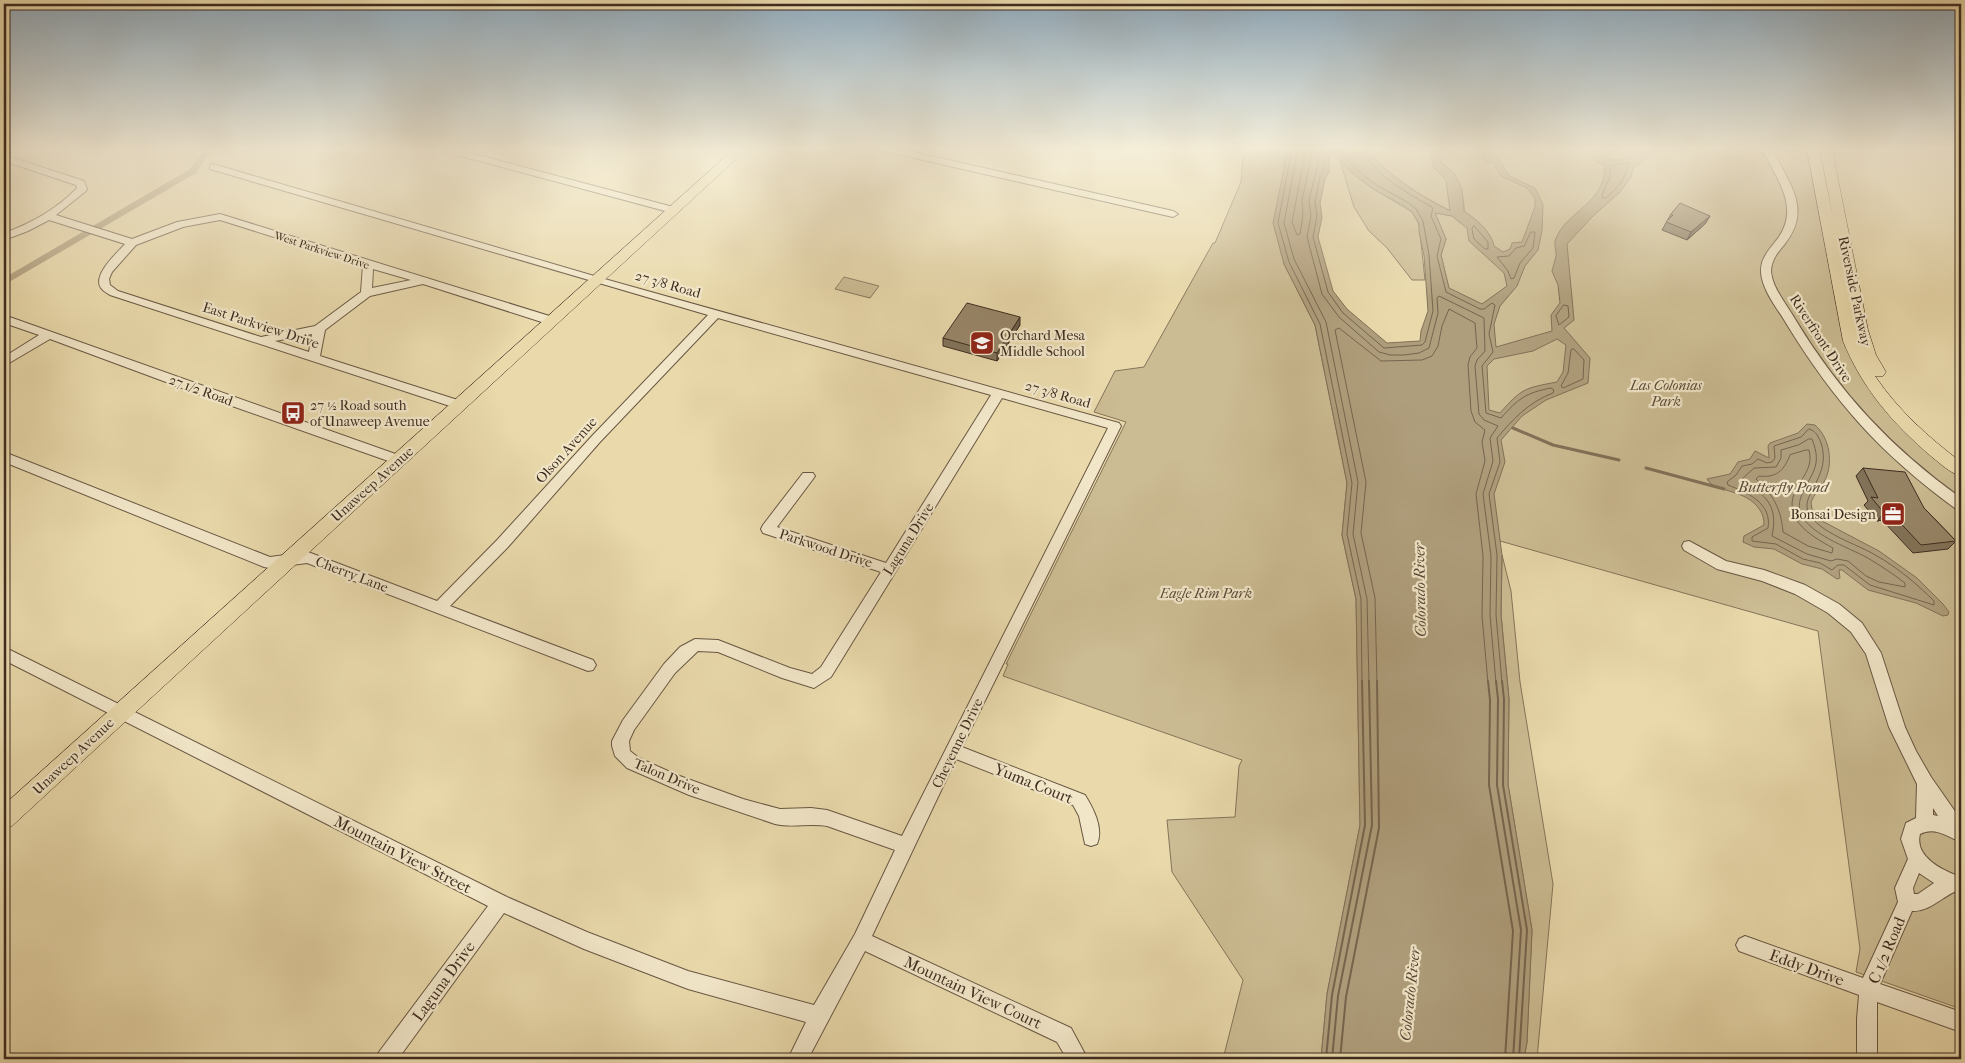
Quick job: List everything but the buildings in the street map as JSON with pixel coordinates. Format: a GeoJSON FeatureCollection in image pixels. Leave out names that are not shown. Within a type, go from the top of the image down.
{"type":"FeatureCollection","features":[{"type":"Feature","properties":{"kind":"main road","name":"Unaweep Avenue"},"geometry":{"type":"LineString","coordinates":[[4,820],[686,199]]}},
{"type":"Feature","properties":{"kind":"main road","name":"Riverside Parkway"},"geometry":{"type":"LineString","coordinates":[[1823,199],[1850,341],[1867,377],[1900,417],[1961,470]]}},
{"type":"Feature","properties":{"kind":"main road","name":"Riverside Parkway"},"geometry":{"type":"LineString","coordinates":[[1836,199],[1861,330],[1869,355],[1882,378],[1902,404],[1928,431],[1961,459]]}},
{"type":"Feature","properties":{"kind":"street"},"geometry":{"type":"LineString","coordinates":[[4,237],[47,216],[72,199]]}},
{"type":"Feature","properties":{"kind":"street","name":"27 3/8 Road"},"geometry":{"type":"LineString","coordinates":[[320,199],[597,280],[1115,426]]}},
{"type":"Feature","properties":{"kind":"street"},"geometry":{"type":"LineString","coordinates":[[630,199],[673,210]]}},
{"type":"Feature","properties":{"kind":"street"},"geometry":{"type":"LineString","coordinates":[[1106,199],[1173,214]]}},
{"type":"Feature","properties":{"kind":"street","name":"Riverfront Drive"},"geometry":{"type":"LineString","coordinates":[[1790,199],[1794,212],[1792,226],[1784,241],[1770,256],[1765,271],[1773,291],[1816,363],[1856,415],[1889,450],[1961,505]]}},
{"type":"Feature","properties":{"kind":"street"},"geometry":{"type":"LineString","coordinates":[[47,216],[132,243]]}},
{"type":"Feature","properties":{"kind":"street","name":"West Parkview Drive"},"geometry":{"type":"LineString","coordinates":[[132,243],[181,224],[220,217],[368,265],[552,321]]}},
{"type":"Feature","properties":{"kind":"street","name":"East Parkview Drive"},"geometry":{"type":"LineString","coordinates":[[132,243],[107,271],[104,279],[105,286],[114,293],[460,405]]}},
{"type":"Feature","properties":{"kind":"street"},"geometry":{"type":"LineString","coordinates":[[366,293],[368,265]]}},
{"type":"Feature","properties":{"kind":"street"},"geometry":{"type":"LineString","coordinates":[[260,341],[320,329],[366,293],[423,281]]}},
{"type":"Feature","properties":{"kind":"street","name":"Olson Avenue"},"geometry":{"type":"LineString","coordinates":[[439,608],[503,543],[596,439],[716,313]]}},
{"type":"Feature","properties":{"kind":"street","name":"27 1/2 Road"},"geometry":{"type":"LineString","coordinates":[[4,319],[399,460]]}},
{"type":"Feature","properties":{"kind":"street"},"geometry":{"type":"LineString","coordinates":[[314,358],[320,329]]}},
{"type":"Feature","properties":{"kind":"street"},"geometry":{"type":"LineString","coordinates":[[4,362],[49,334]]}},
{"type":"Feature","properties":{"kind":"street","name":"Laguna Drive"},"geometry":{"type":"LineString","coordinates":[[814,681],[826,672],[998,393]]}},
{"type":"Feature","properties":{"kind":"street","name":"Cheyenne Drive"},"geometry":{"type":"LineString","coordinates":[[798,1059],[819,1016],[861,940],[952,750],[1115,426]]}},
{"type":"Feature","properties":{"kind":"street","name":"Cherry Lane"},"geometry":{"type":"LineString","coordinates":[[4,457],[269,562],[308,557],[588,665]]}},
{"type":"Feature","properties":{"kind":"street","name":"Parkwood Drive"},"geometry":{"type":"LineString","coordinates":[[808,476],[768,529],[889,569]]}},
{"type":"Feature","properties":{"kind":"street"},"geometry":{"type":"LineString","coordinates":[[1689,546],[1722,565],[1782,582],[1803,591],[1828,604],[1862,634],[1875,653],[1897,727],[1925,785],[1961,834]]}},
{"type":"Feature","properties":{"kind":"street","name":"Talon Drive"},"geometry":{"type":"LineString","coordinates":[[814,681],[796,677],[716,645],[701,644],[693,646],[680,657],[653,689],[621,738],[620,749],[624,757],[642,767],[732,803],[790,819],[815,816],[847,824],[873,836],[906,846]]}},
{"type":"Feature","properties":{"kind":"street","name":"Mountain View Street"},"geometry":{"type":"LineString","coordinates":[[4,653],[501,903],[584,940],[688,980],[819,1016]]}},
{"type":"Feature","properties":{"kind":"street","name":"Yuma Court"},"geometry":{"type":"LineString","coordinates":[[952,750],[1079,800],[1087,814],[1090,838]]}},
{"type":"Feature","properties":{"kind":"street"},"geometry":{"type":"LineString","coordinates":[[1924,823],[1925,785]]}},
{"type":"Feature","properties":{"kind":"street"},"geometry":{"type":"LineString","coordinates":[[1957,884],[1933,873],[1917,858],[1909,842],[1910,835],[1917,825],[1924,823],[1942,825],[1961,834]]}},
{"type":"Feature","properties":{"kind":"street","name":"C 1/2 Road"},"geometry":{"type":"LineString","coordinates":[[1867,1059],[1866,1006],[1872,979],[1908,902],[1904,888],[1917,858]]}},
{"type":"Feature","properties":{"kind":"street","name":"C 1/2 Road"},"geometry":{"type":"LineString","coordinates":[[1908,902],[1921,902],[1933,893],[1957,884]]}},
{"type":"Feature","properties":{"kind":"street","name":"Laguna Drive"},"geometry":{"type":"LineString","coordinates":[[386,1059],[501,903]]}},
{"type":"Feature","properties":{"kind":"street","name":"Mountain View Court"},"geometry":{"type":"LineString","coordinates":[[861,940],[1064,1035],[1075,1054]]}},
{"type":"Feature","properties":{"kind":"street","name":"Eddy Drive"},"geometry":{"type":"LineString","coordinates":[[1745,945],[1870,989]]}},
{"type":"Feature","properties":{"kind":"street"},"geometry":{"type":"LineString","coordinates":[[1870,989],[1961,1022]]}},
{"type":"Feature","properties":{"kind":"green space","name":"Eagle Rim Park"},"geometry":{"type":"Polygon","coordinates":[[[1234,199],[1284,199],[1284,264],[1315,325],[1347,483],[1342,535],[1356,599],[1360,825],[1327,994],[1321,1059],[1223,1059],[1243,980],[1172,872],[1167,820],[1235,817],[1239,766],[1242,760],[1003,676],[1008,664],[1006,664],[1126,422],[1094,412],[1115,371],[1144,367],[1213,243],[1215,243],[1234,199]]]}},
{"type":"Feature","properties":{"kind":"green space"},"geometry":{"type":"Polygon","coordinates":[[[1351,199],[1389,199],[1412,212],[1419,224],[1425,280],[1412,280],[1387,248],[1369,231],[1354,207],[1351,199]]]}},
{"type":"Feature","properties":{"kind":"green space"},"geometry":{"type":"Polygon","coordinates":[[[1428,199],[1449,199],[1451,211],[1428,199]]]}},
{"type":"Feature","properties":{"kind":"green space","name":"Las Colonias Park"},"geometry":{"type":"Polygon","coordinates":[[[1463,199],[1818,199],[1844,337],[1925,445],[1961,473],[1961,1009],[1856,972],[1860,949],[1818,631],[1500,541],[1465,323],[1449,289],[1441,255],[1446,239],[1435,213],[1452,216],[1462,224],[1464,219],[1463,199]]]}},
{"type":"Feature","properties":{"kind":"green space"},"geometry":{"type":"Polygon","coordinates":[[[844,277],[879,286],[870,298],[835,289],[844,277]]]}},
{"type":"Feature","properties":{"kind":"green space"},"geometry":{"type":"Polygon","coordinates":[[[1502,555],[1511,591],[1520,682],[1553,884],[1537,1059],[1524,1059],[1527,1042],[1532,930],[1508,784],[1509,699],[1501,615],[1502,555]]]}},
{"type":"Feature","properties":{"kind":"water","name":"Colorado River"},"geometry":{"type":"Polygon","coordinates":[[[1278,199],[1321,199],[1322,217],[1318,237],[1333,291],[1347,309],[1387,343],[1420,341],[1421,331],[1428,311],[1424,256],[1419,224],[1412,212],[1391,199],[1426,199],[1450,211],[1448,199],[1463,199],[1464,211],[1482,226],[1490,235],[1494,246],[1503,252],[1510,249],[1512,243],[1522,242],[1535,207],[1535,199],[1540,199],[1543,205],[1542,230],[1538,250],[1525,266],[1517,286],[1500,306],[1494,324],[1496,347],[1552,331],[1551,315],[1560,303],[1558,285],[1552,271],[1556,254],[1555,241],[1567,222],[1592,199],[1613,199],[1567,244],[1574,320],[1564,328],[1590,358],[1588,383],[1546,400],[1522,416],[1501,440],[1505,462],[1494,494],[1502,555],[1501,615],[1509,699],[1508,784],[1532,930],[1527,1042],[1524,1059],[1321,1059],[1327,994],[1360,825],[1356,599],[1342,535],[1347,483],[1315,325],[1284,264],[1273,223],[1278,199]],[[1435,213],[1446,239],[1441,255],[1449,288],[1482,304],[1507,286],[1504,273],[1469,241],[1467,228],[1452,216],[1435,213]],[[1557,339],[1533,351],[1494,359],[1487,366],[1489,410],[1500,413],[1514,398],[1525,390],[1557,382],[1563,372],[1566,345],[1557,339]]]}},
{"type":"Feature","properties":{"kind":"water","name":"Butterfly Pond"},"geometry":{"type":"Polygon","coordinates":[[[1807,424],[1815,425],[1820,430],[1827,444],[1830,459],[1824,482],[1811,502],[1812,509],[1822,521],[1879,551],[1917,578],[1943,604],[1949,612],[1948,615],[1943,616],[1916,603],[1868,590],[1842,570],[1839,570],[1840,578],[1837,579],[1822,569],[1802,564],[1774,549],[1754,547],[1743,542],[1744,536],[1764,525],[1760,510],[1747,498],[1716,487],[1707,479],[1730,474],[1738,462],[1750,459],[1755,451],[1769,458],[1768,446],[1770,443],[1798,433],[1807,424]]]}},
{"type":"Feature","properties":{"kind":"waterway"},"geometry":{"type":"LineString","coordinates":[[4,282],[146,199]]}},
{"type":"Feature","properties":{"kind":"waterway"},"geometry":{"type":"LineString","coordinates":[[1513,428],[1553,445],[1619,460]]}},
{"type":"Feature","properties":{"kind":"waterway"},"geometry":{"type":"LineString","coordinates":[[1646,468],[1724,489]]}},
{"type":"Feature","properties":{"kind":"place","name":"Orchard Mesa Middle School"},"geometry":{"type":"Point","coordinates":[982,343]}},
{"type":"Feature","properties":{"kind":"place","name":"27 ½ Road south of Unaweep Avenue"},"geometry":{"type":"Point","coordinates":[293,413]}},
{"type":"Feature","properties":{"kind":"place","name":"Bonsai Design"},"geometry":{"type":"Point","coordinates":[1893,514]}}]}
